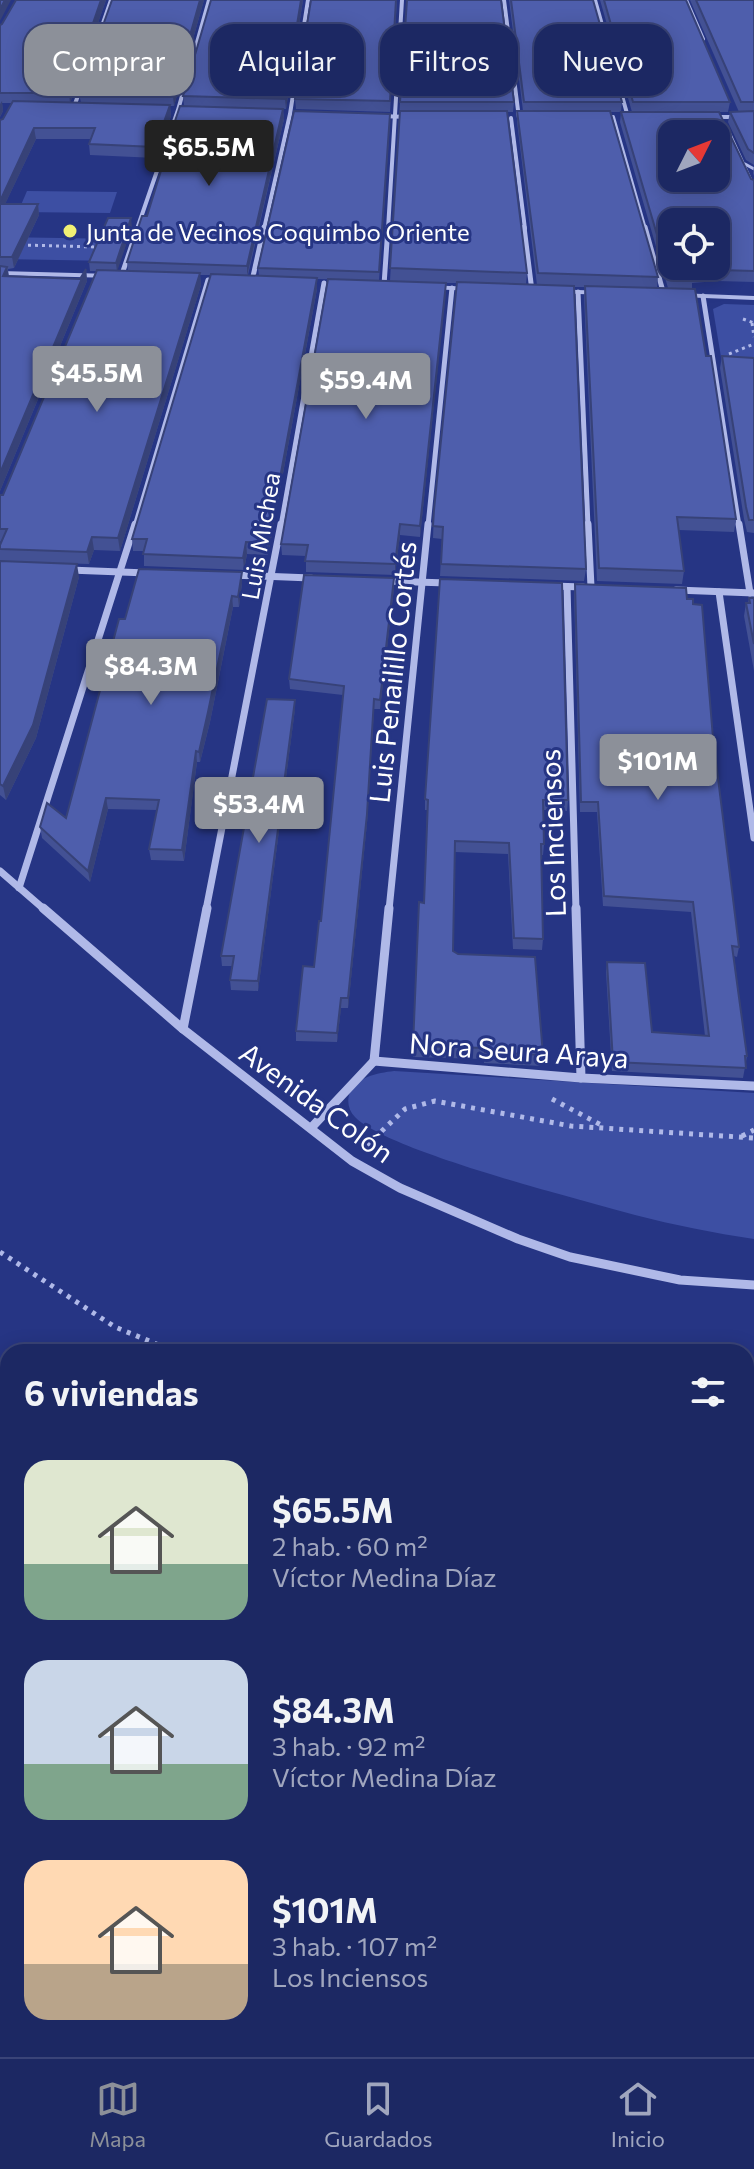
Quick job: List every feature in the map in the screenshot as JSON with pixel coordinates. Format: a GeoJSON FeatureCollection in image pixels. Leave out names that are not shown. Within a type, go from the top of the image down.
{"type":"FeatureCollection","features":[{"type":"Feature","properties":{"kind":"street"},"geometry":{"type":"LineString","coordinates":[[89,108],[74,107],[111,0]]}},
{"type":"Feature","properties":{"kind":"street"},"geometry":{"type":"LineString","coordinates":[[121,277],[178,110],[209,0]]}},
{"type":"Feature","properties":{"kind":"street"},"geometry":{"type":"LineString","coordinates":[[252,281],[290,114],[308,0]]}},
{"type":"Feature","properties":{"kind":"street"},"geometry":{"type":"LineString","coordinates":[[384,285],[402,0]]}},
{"type":"Feature","properties":{"kind":"street"},"geometry":{"type":"LineString","coordinates":[[504,0],[519,118]]}},
{"type":"Feature","properties":{"kind":"street"},"geometry":{"type":"LineString","coordinates":[[595,0],[628,117],[613,117],[664,295]]}},
{"type":"Feature","properties":{"kind":"street"},"geometry":{"type":"LineString","coordinates":[[686,0],[705,44]]}},
{"type":"Feature","properties":{"kind":"street"},"geometry":{"type":"LineString","coordinates":[[163,110],[192,110]]}},
{"type":"Feature","properties":{"kind":"street"},"geometry":{"type":"LineString","coordinates":[[276,113],[305,114]]}},
{"type":"Feature","properties":{"kind":"street"},"geometry":{"type":"LineString","coordinates":[[366,116],[410,117]]}},
{"type":"Feature","properties":{"kind":"street"},"geometry":{"type":"LineString","coordinates":[[720,116],[754,188]]}},
{"type":"Feature","properties":{"kind":"street"},"geometry":{"type":"LineString","coordinates":[[705,117],[754,117]]}},
{"type":"Feature","properties":{"kind":"street"},"geometry":{"type":"LineString","coordinates":[[497,118],[534,118]]}},
{"type":"Feature","properties":{"kind":"street"},"geometry":{"type":"LineString","coordinates":[[511,118],[532,291]]}},
{"type":"Feature","properties":{"kind":"street"},"geometry":{"type":"LineString","coordinates":[[0,273],[93,280],[135,277]]}},
{"type":"Feature","properties":{"kind":"street"},"geometry":{"type":"LineString","coordinates":[[194,279],[223,280]]}},
{"type":"Feature","properties":{"kind":"street"},"geometry":{"type":"LineString","coordinates":[[19,888],[121,572],[208,280]]}},
{"type":"Feature","properties":{"kind":"street"},"geometry":{"type":"LineString","coordinates":[[237,281],[266,282]]}},
{"type":"Feature","properties":{"kind":"street"},"geometry":{"type":"LineString","coordinates":[[309,283],[339,284]]}},
{"type":"Feature","properties":{"kind":"street","name":"Luis Michea"},"geometry":{"type":"LineString","coordinates":[[183,1029],[272,577],[324,283]]}},
{"type":"Feature","properties":{"kind":"street"},"geometry":{"type":"LineString","coordinates":[[369,285],[398,286]]}},
{"type":"Feature","properties":{"kind":"street"},"geometry":{"type":"LineString","coordinates":[[411,286],[484,289]]}},
{"type":"Feature","properties":{"kind":"street","name":"Luis Penailillo Cortés"},"geometry":{"type":"LineString","coordinates":[[374,1061],[452,288]]}},
{"type":"Feature","properties":{"kind":"street"},"geometry":{"type":"LineString","coordinates":[[516,290],[621,293]]}},
{"type":"Feature","properties":{"kind":"street"},"geometry":{"type":"LineString","coordinates":[[578,292],[591,587]]}},
{"type":"Feature","properties":{"kind":"street"},"geometry":{"type":"LineString","coordinates":[[649,294],[754,298]]}},
{"type":"Feature","properties":{"kind":"street"},"geometry":{"type":"LineString","coordinates":[[671,590],[752,593],[703,296]]}},
{"type":"Feature","properties":{"kind":"street"},"geometry":{"type":"LineString","coordinates":[[61,570],[151,573]]}},
{"type":"Feature","properties":{"kind":"street"},"geometry":{"type":"LineString","coordinates":[[226,575],[317,578]]}},
{"type":"Feature","properties":{"kind":"street"},"geometry":{"type":"LineString","coordinates":[[378,580],[455,583]]}},
{"type":"Feature","properties":{"kind":"street"},"geometry":{"type":"LineString","coordinates":[[551,586],[607,588]]}},
{"type":"Feature","properties":{"kind":"street","name":"Los Inciensos"},"geometry":{"type":"LineString","coordinates":[[567,587],[581,1078]]}},
{"type":"Feature","properties":{"kind":"street"},"geometry":{"type":"LineString","coordinates":[[719,592],[754,838]]}},
{"type":"Feature","properties":{"kind":"street","name":"Avenida Colón"},"geometry":{"type":"LineString","coordinates":[[0,871],[183,1029],[352,1161],[400,1188],[518,1239],[570,1257],[624,1271],[680,1280],[754,1285]]}},
{"type":"Feature","properties":{"kind":"street","name":"Nora Seura Araya"},"geometry":{"type":"LineString","coordinates":[[311,1128],[374,1061],[581,1078],[754,1086]]}},
{"type":"Feature","properties":{"kind":"lane"},"geometry":{"type":"LineString","coordinates":[[745,164],[754,169]]}},
{"type":"Feature","properties":{"kind":"path"},"geometry":{"type":"LineString","coordinates":[[60,245],[62,239]]}},
{"type":"Feature","properties":{"kind":"path"},"geometry":{"type":"LineString","coordinates":[[40,248],[58,252],[132,241]]}},
{"type":"Feature","properties":{"kind":"path"},"geometry":{"type":"LineString","coordinates":[[18,244],[25,248],[40,248],[47,244],[77,246],[79,249]]}},
{"type":"Feature","properties":{"kind":"path"},"geometry":{"type":"LineString","coordinates":[[754,323],[754,337]]}},
{"type":"Feature","properties":{"kind":"path"},"geometry":{"type":"LineString","coordinates":[[522,1074],[531,1089],[604,1126]]}},
{"type":"Feature","properties":{"kind":"path"},"geometry":{"type":"LineString","coordinates":[[352,1161],[398,1112],[418,1101],[435,1101],[571,1126],[754,1138]]}},
{"type":"Feature","properties":{"kind":"path"},"geometry":{"type":"LineString","coordinates":[[741,1137],[754,1130]]}},
{"type":"Feature","properties":{"kind":"path"},"geometry":{"type":"LineString","coordinates":[[0,1252],[115,1327],[156,1344]]}},
{"type":"Feature","properties":{"kind":"path"},"geometry":{"type":"LineString","coordinates":[[754,1487],[754,1530]]}},
{"type":"Feature","properties":{"kind":"shaded area"},"geometry":{"type":"Polygon","coordinates":[[[27,191],[117,192],[110,213],[18,212],[27,191]]]}},
{"type":"Feature","properties":{"kind":"shaded area"},"geometry":{"type":"Polygon","coordinates":[[[0,237],[121,239],[113,261],[0,259],[0,237]]]}},
{"type":"Feature","properties":{"kind":"shaded area"},"geometry":{"type":"Polygon","coordinates":[[[724,304],[754,305],[754,363],[722,363],[713,309],[724,304]]]}},
{"type":"Feature","properties":{"kind":"shaded area"},"geometry":{"type":"Polygon","coordinates":[[[394,1071],[754,1093],[754,1239],[606,1207],[483,1172],[392,1139],[355,1117],[348,1101],[352,1089],[361,1080],[394,1071]]]}},
{"type":"Feature","properties":{"kind":"building"},"geometry":{"type":"Polygon","coordinates":[[[16,0],[101,0],[93,24],[24,24],[24,93],[0,93],[2,24],[16,0]]]}},
{"type":"Feature","properties":{"kind":"building"},"geometry":{"type":"Polygon","coordinates":[[[112,0],[200,0],[193,24],[103,24],[112,0]]]}},
{"type":"Feature","properties":{"kind":"building"},"geometry":{"type":"Polygon","coordinates":[[[211,0],[301,0],[297,24],[210,24],[210,96],[285,96],[285,99],[183,96],[194,96],[194,58],[211,0]]]}},
{"type":"Feature","properties":{"kind":"building"},"geometry":{"type":"Polygon","coordinates":[[[311,0],[396,0],[395,24],[380,24],[380,96],[390,96],[390,101],[295,99],[295,96],[364,96],[364,24],[307,24],[311,0]]]}},
{"type":"Feature","properties":{"kind":"building"},"geometry":{"type":"Polygon","coordinates":[[[407,0],[501,0],[504,24],[405,24],[407,0]]]}},
{"type":"Feature","properties":{"kind":"building"},"geometry":{"type":"Polygon","coordinates":[[[511,0],[593,0],[600,24],[534,24],[534,96],[620,96],[622,102],[524,102],[518,24],[514,24],[511,0]]]}},
{"type":"Feature","properties":{"kind":"building"},"geometry":{"type":"Polygon","coordinates":[[[604,0],[686,0],[730,102],[633,102],[631,96],[672,96],[672,24],[611,24],[604,0]]]}},
{"type":"Feature","properties":{"kind":"building"},"geometry":{"type":"Polygon","coordinates":[[[696,0],[754,0],[754,102],[741,102],[696,0]]]}},
{"type":"Feature","properties":{"kind":"building"},"geometry":{"type":"Polygon","coordinates":[[[400,96],[513,96],[514,102],[400,102],[400,96]]]}},
{"type":"Feature","properties":{"kind":"building"},"geometry":{"type":"Polygon","coordinates":[[[13,101],[170,105],[155,147],[89,144],[95,128],[34,128],[0,201],[0,120],[13,101]]]}},
{"type":"Feature","properties":{"kind":"building"},"geometry":{"type":"Polygon","coordinates":[[[180,106],[283,109],[247,266],[127,262],[142,216],[147,216],[180,106]]]}},
{"type":"Feature","properties":{"kind":"building"},"geometry":{"type":"Polygon","coordinates":[[[294,111],[390,114],[379,272],[258,268],[294,111]]]}},
{"type":"Feature","properties":{"kind":"building"},"geometry":{"type":"Polygon","coordinates":[[[400,111],[507,111],[527,273],[390,268],[400,111]]]}},
{"type":"Feature","properties":{"kind":"building"},"geometry":{"type":"Polygon","coordinates":[[[517,111],[610,111],[658,277],[538,273],[517,111]]]}},
{"type":"Feature","properties":{"kind":"building"},"geometry":{"type":"Polygon","coordinates":[[[754,111],[754,153],[748,149],[730,112],[754,111]]]}},
{"type":"Feature","properties":{"kind":"building"},"geometry":{"type":"Polygon","coordinates":[[[621,112],[719,112],[723,120],[658,120],[658,192],[730,192],[730,135],[754,180],[754,271],[730,270],[730,208],[658,208],[658,238],[621,112]]]}},
{"type":"Feature","properties":{"kind":"building"},"geometry":{"type":"Polygon","coordinates":[[[0,204],[38,204],[12,257],[0,257],[0,204]]]}},
{"type":"Feature","properties":{"kind":"building"},"geometry":{"type":"Polygon","coordinates":[[[108,218],[131,218],[116,263],[89,262],[108,218]]]}},
{"type":"Feature","properties":{"kind":"building"},"geometry":{"type":"Polygon","coordinates":[[[0,266],[7,267],[3,276],[80,279],[86,269],[0,473],[0,266]]]}},
{"type":"Feature","properties":{"kind":"building"},"geometry":{"type":"Polygon","coordinates":[[[97,270],[200,273],[118,538],[92,537],[87,552],[0,549],[7,529],[0,529],[0,495],[3,495],[97,270]]]}},
{"type":"Feature","properties":{"kind":"building"},"geometry":{"type":"Polygon","coordinates":[[[211,274],[317,278],[268,543],[246,542],[243,558],[143,554],[147,539],[132,539],[211,274]]]}},
{"type":"Feature","properties":{"kind":"building"},"geometry":{"type":"Polygon","coordinates":[[[328,279],[446,283],[420,526],[400,524],[395,564],[305,561],[308,545],[281,544],[328,279]]]}},
{"type":"Feature","properties":{"kind":"building"},"geometry":{"type":"Polygon","coordinates":[[[457,282],[574,286],[586,569],[441,564],[443,527],[433,526],[457,282]]]}},
{"type":"Feature","properties":{"kind":"building"},"geometry":{"type":"Polygon","coordinates":[[[585,286],[695,289],[706,356],[711,356],[736,519],[677,517],[684,571],[599,568],[585,286]]]}},
{"type":"Feature","properties":{"kind":"building"},"geometry":{"type":"Polygon","coordinates":[[[722,356],[754,358],[754,520],[749,520],[746,507],[722,356]]]}},
{"type":"Feature","properties":{"kind":"building"},"geometry":{"type":"Polygon","coordinates":[[[0,561],[77,564],[33,725],[3,786],[0,784],[0,561]]]}},
{"type":"Feature","properties":{"kind":"building"},"geometry":{"type":"Polygon","coordinates":[[[139,569],[242,572],[238,597],[232,596],[199,752],[196,751],[182,850],[149,849],[159,800],[106,798],[88,871],[40,827],[47,803],[66,818],[119,619],[125,619],[139,569]]]}},
{"type":"Feature","properties":{"kind":"building"},"geometry":{"type":"Polygon","coordinates":[[[304,575],[394,578],[380,700],[374,699],[367,814],[348,998],[341,998],[337,1033],[296,1031],[303,966],[314,967],[321,921],[344,686],[289,679],[304,575]]]}},
{"type":"Feature","properties":{"kind":"building"},"geometry":{"type":"Polygon","coordinates":[[[440,579],[562,583],[568,800],[543,800],[543,939],[514,938],[509,843],[455,841],[453,951],[458,954],[535,957],[543,1055],[485,1052],[485,1048],[413,1046],[419,902],[424,903],[428,800],[425,799],[440,579]]]}},
{"type":"Feature","properties":{"kind":"building"},"geometry":{"type":"Polygon","coordinates":[[[575,584],[686,588],[687,599],[693,599],[693,604],[702,605],[713,738],[739,947],[732,946],[746,1068],[613,1062],[607,962],[645,963],[652,1032],[709,1036],[693,902],[604,896],[598,802],[581,802],[575,584]]]}},
{"type":"Feature","properties":{"kind":"building"},"geometry":{"type":"Polygon","coordinates":[[[749,598],[754,598],[754,644],[746,603],[750,603],[749,598]]]}},
{"type":"Feature","properties":{"kind":"building"},"geometry":{"type":"Polygon","coordinates":[[[267,699],[295,700],[258,981],[230,980],[234,956],[221,956],[267,699]]]}},
{"type":"Feature","properties":{"kind":"place","name":"Junta de Vecinos Coquimbo Oriente"},"geometry":{"type":"Point","coordinates":[70,231]}}]}
